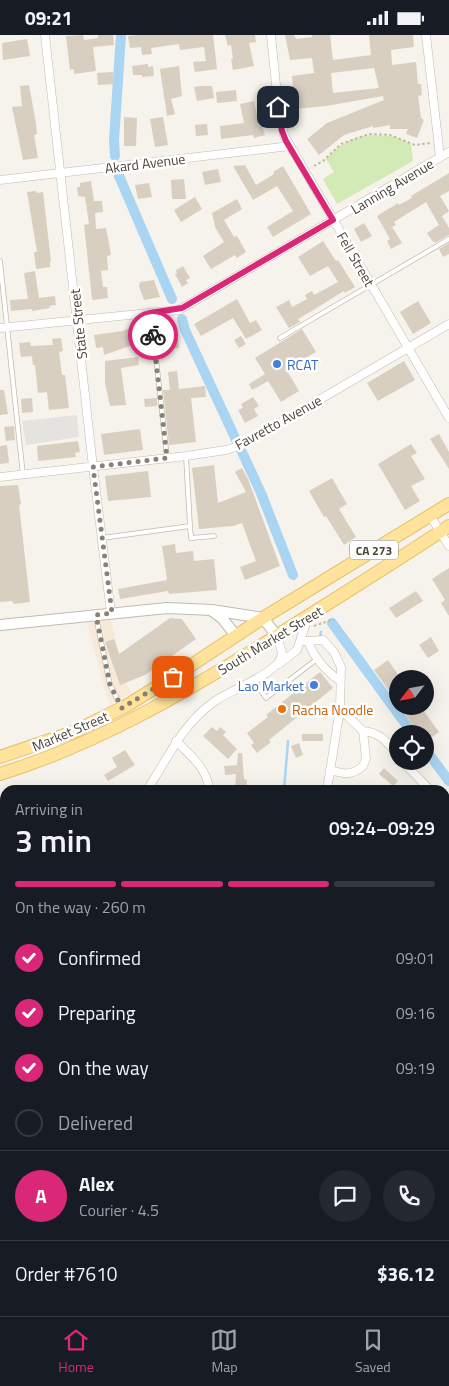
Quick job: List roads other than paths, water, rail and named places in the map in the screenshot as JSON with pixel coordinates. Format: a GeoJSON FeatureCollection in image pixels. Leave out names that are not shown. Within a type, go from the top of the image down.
{"type":"FeatureCollection","features":[{"type":"Feature","properties":{"kind":"main road","name":"South Market Street"},"geometry":{"type":"LineString","coordinates":[[263,618],[431,517],[449,504]]}},
{"type":"Feature","properties":{"kind":"main road","name":"South Market Street"},"geometry":{"type":"LineString","coordinates":[[2,772],[79,746],[146,713],[276,636],[311,622],[444,529]]}},
{"type":"Feature","properties":{"kind":"main road","name":"Market Street"},"geometry":{"type":"LineString","coordinates":[[0,757],[64,735],[122,708],[263,618]]}},
{"type":"Feature","properties":{"kind":"street","name":"State Street"},"geometry":{"type":"LineString","coordinates":[[45,35],[93,467],[112,613]]}},
{"type":"Feature","properties":{"kind":"street","name":"Fell Street"},"geometry":{"type":"LineString","coordinates":[[270,35],[280,119],[284,135],[449,418]]}},
{"type":"Feature","properties":{"kind":"street"},"geometry":{"type":"LineString","coordinates":[[426,35],[440,157]]}},
{"type":"Feature","properties":{"kind":"street","name":"Akard Avenue"},"geometry":{"type":"LineString","coordinates":[[0,179],[290,146]]}},
{"type":"Feature","properties":{"kind":"street","name":"Lanning Avenue"},"geometry":{"type":"LineString","coordinates":[[4,327],[150,313],[182,308],[449,152]]}},
{"type":"Feature","properties":{"kind":"street","name":"Favretto Avenue"},"geometry":{"type":"LineString","coordinates":[[0,477],[186,456],[239,446],[449,324]]}},
{"type":"Feature","properties":{"kind":"street"},"geometry":{"type":"LineString","coordinates":[[431,517],[444,529],[449,546]]}},
{"type":"Feature","properties":{"kind":"street"},"geometry":{"type":"LineString","coordinates":[[0,625],[167,608],[212,610],[263,618],[276,636],[282,653],[276,666]]}},
{"type":"Feature","properties":{"kind":"street"},"geometry":{"type":"LineString","coordinates":[[212,610],[222,618],[236,636]]}},
{"type":"Feature","properties":{"kind":"street"},"geometry":{"type":"LineString","coordinates":[[150,785],[176,741],[190,723],[215,701],[276,666],[294,653],[304,641],[311,622]]}},
{"type":"Feature","properties":{"kind":"street"},"geometry":{"type":"LineString","coordinates":[[304,641],[323,640],[334,652],[341,667],[340,709],[328,785]]}},
{"type":"Feature","properties":{"kind":"street"},"geometry":{"type":"LineString","coordinates":[[304,641],[331,675],[340,681]]}},
{"type":"Feature","properties":{"kind":"street"},"geometry":{"type":"LineString","coordinates":[[330,770],[351,774],[363,766],[366,758],[363,731],[340,709]]}},
{"type":"Feature","properties":{"kind":"street"},"geometry":{"type":"LineString","coordinates":[[363,731],[374,731],[389,744]]}},
{"type":"Feature","properties":{"kind":"street"},"geometry":{"type":"LineString","coordinates":[[176,741],[202,768],[207,778],[208,785]]}},
{"type":"Feature","properties":{"kind":"street"},"geometry":{"type":"LineString","coordinates":[[411,770],[425,785]]}},
{"type":"Feature","properties":{"kind":"lane"},"geometry":{"type":"LineString","coordinates":[[280,338],[449,239]]}},
{"type":"Feature","properties":{"kind":"lane"},"geometry":{"type":"LineString","coordinates":[[0,261],[4,327],[23,475]]}},
{"type":"Feature","properties":{"kind":"lane"},"geometry":{"type":"LineString","coordinates":[[150,313],[167,458]]}},
{"type":"Feature","properties":{"kind":"lane"},"geometry":{"type":"LineString","coordinates":[[186,456],[191,538],[214,536]]}},
{"type":"Feature","properties":{"kind":"lane"},"geometry":{"type":"LineString","coordinates":[[102,538],[190,526]]}},
{"type":"Feature","properties":{"kind":"lane"},"geometry":{"type":"LineString","coordinates":[[96,615],[110,685],[122,708]]}},
{"type":"Feature","properties":{"kind":"lane"},"geometry":{"type":"LineString","coordinates":[[254,679],[266,697],[317,659]]}},
{"type":"Feature","properties":{"kind":"waterway"},"geometry":{"type":"LineString","coordinates":[[115,156],[114,140],[121,35]]}},
{"type":"Feature","properties":{"kind":"waterway"},"geometry":{"type":"LineString","coordinates":[[119,176],[172,299]]}},
{"type":"Feature","properties":{"kind":"waterway"},"geometry":{"type":"LineString","coordinates":[[182,319],[185,330],[237,442]]}},
{"type":"Feature","properties":{"kind":"waterway"},"geometry":{"type":"LineString","coordinates":[[242,452],[261,493],[293,575]]}},
{"type":"Feature","properties":{"kind":"waterway"},"geometry":{"type":"LineString","coordinates":[[332,623],[406,725]]}},
{"type":"Feature","properties":{"kind":"waterway"},"geometry":{"type":"LineString","coordinates":[[320,637],[321,632]]}},
{"type":"Feature","properties":{"kind":"waterway"},"geometry":{"type":"LineString","coordinates":[[284,785],[288,741]]}},
{"type":"Feature","properties":{"kind":"waterway"},"geometry":{"type":"LineString","coordinates":[[434,761],[449,781]]}},
{"type":"Feature","properties":{"kind":"place","name":"RCAT"},"geometry":{"type":"Point","coordinates":[277,364]}},
{"type":"Feature","properties":{"kind":"place","name":"Lao Market"},"geometry":{"type":"Point","coordinates":[314,685]}},
{"type":"Feature","properties":{"kind":"place","name":"Racha Noodle"},"geometry":{"type":"Point","coordinates":[282,709]}}]}
